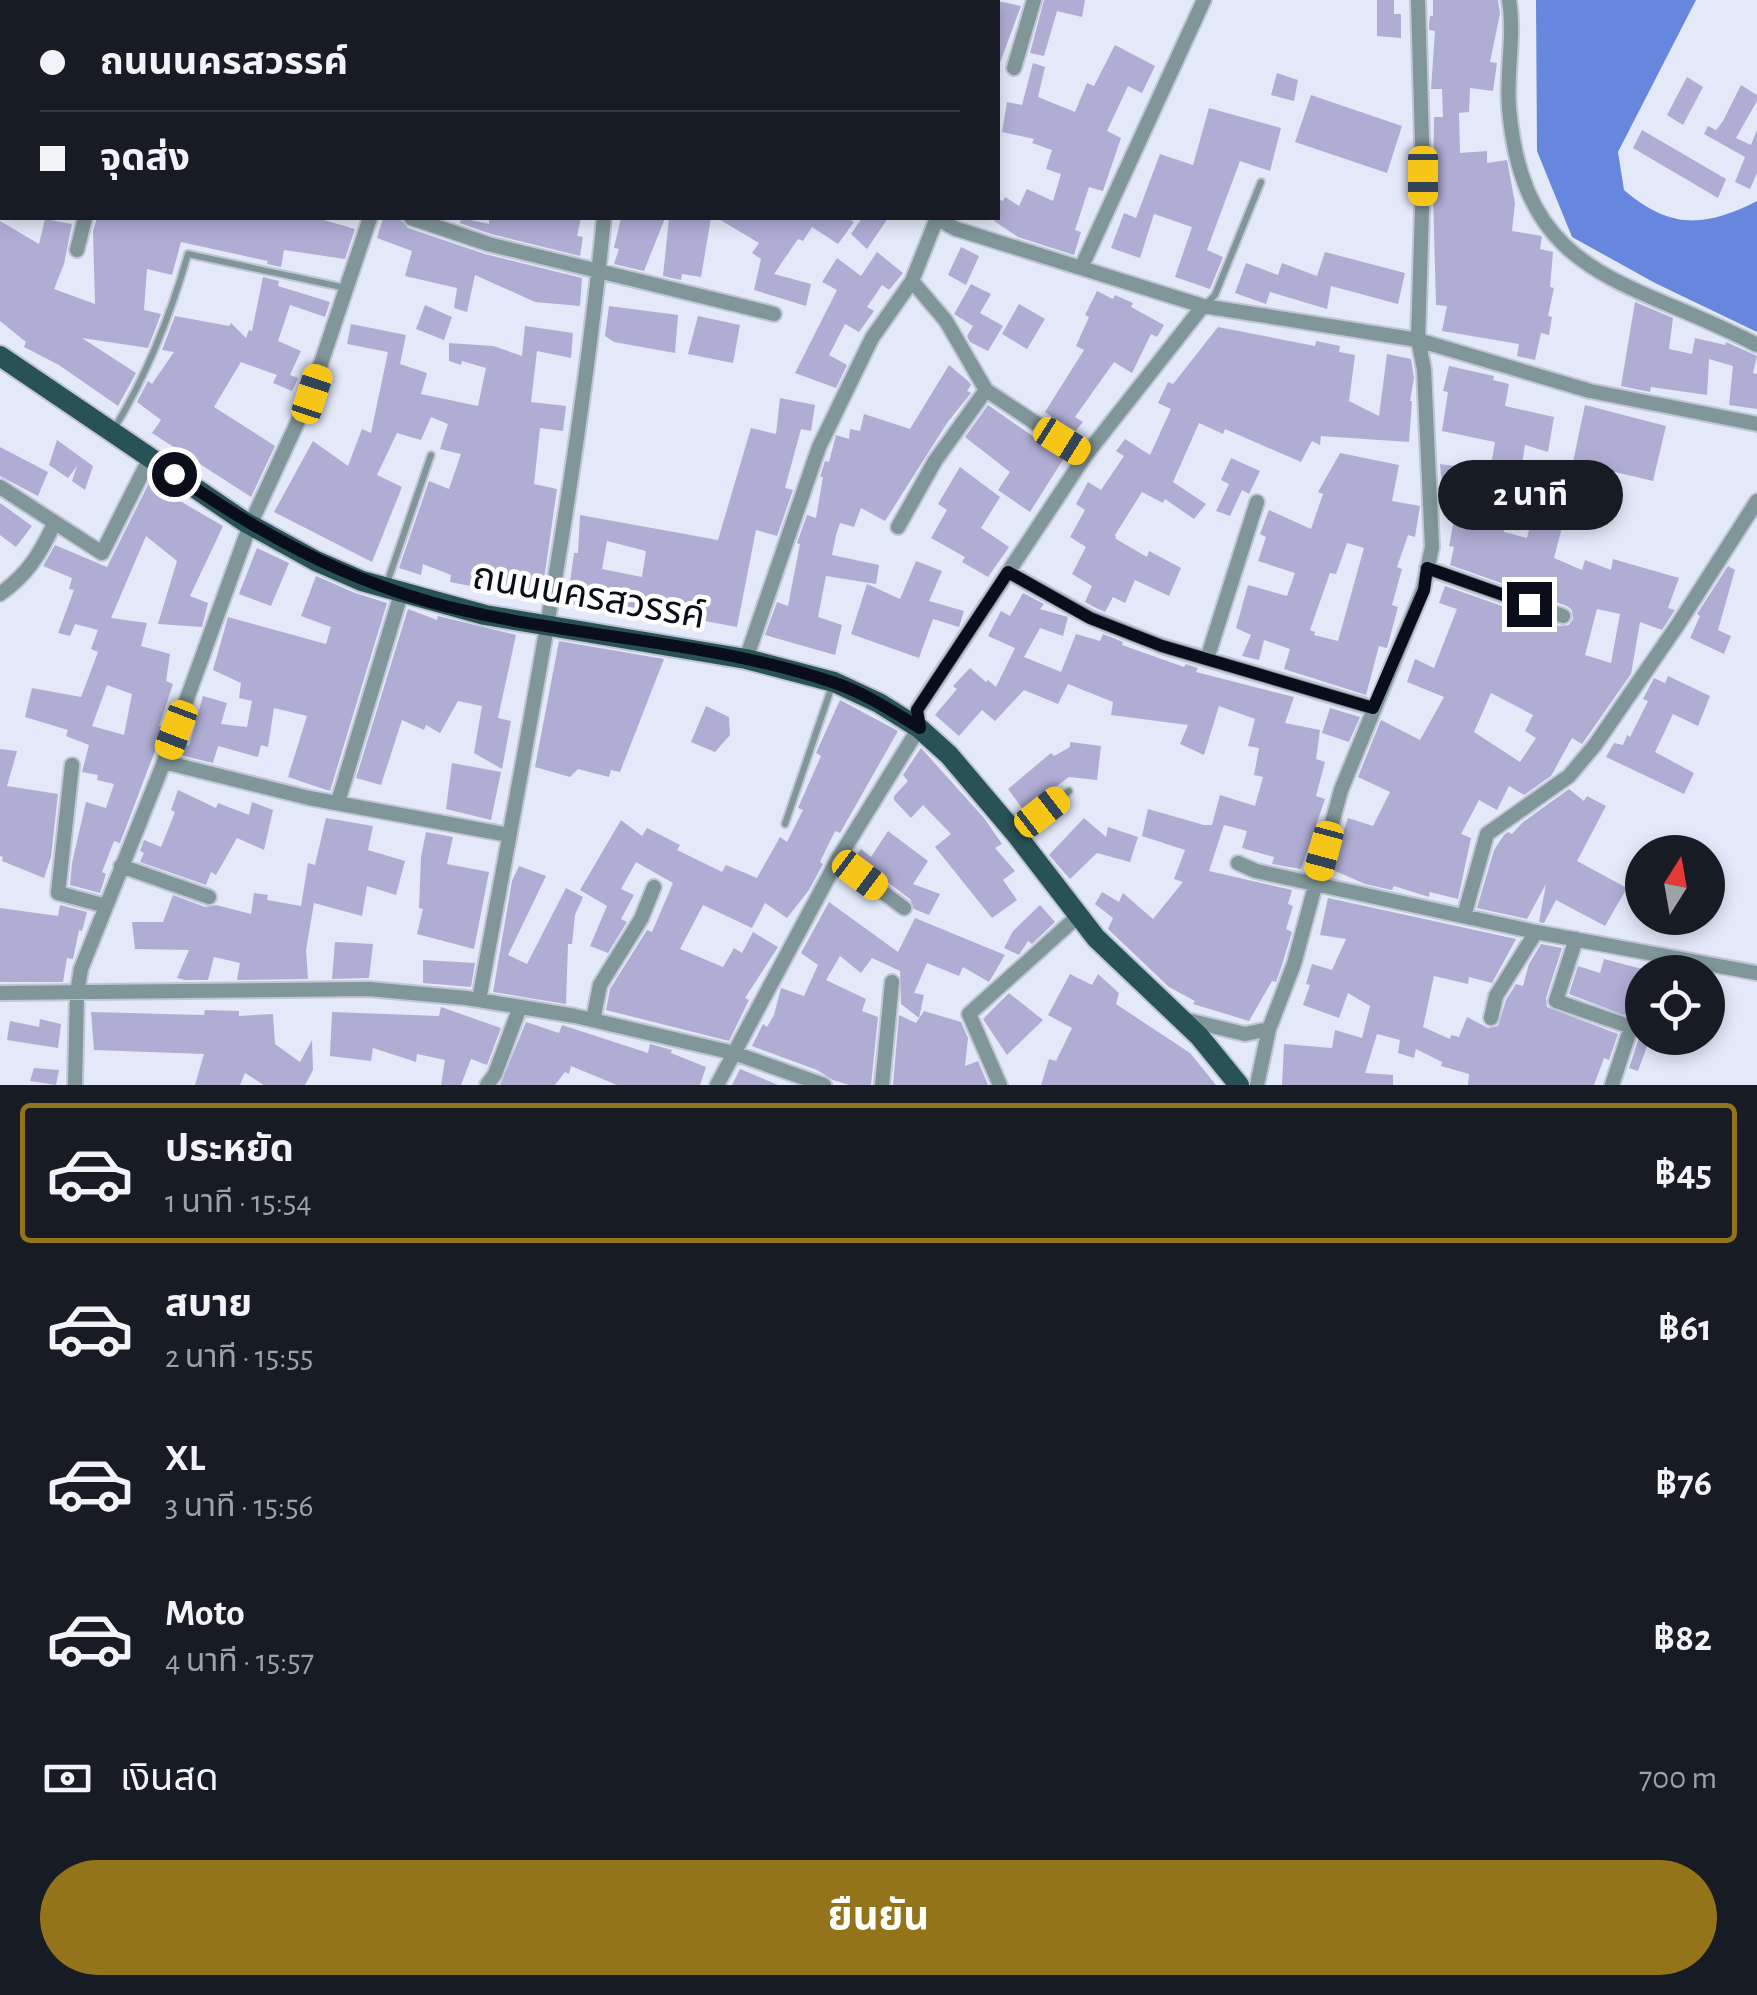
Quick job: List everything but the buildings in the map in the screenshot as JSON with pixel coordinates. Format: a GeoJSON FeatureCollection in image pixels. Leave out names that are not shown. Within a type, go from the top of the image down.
{"type":"FeatureCollection","features":[{"type":"Feature","properties":{"kind":"main road","name":"ถนนนครสวรรค์"},"geometry":{"type":"LineString","coordinates":[[0,356],[250,525],[316,561],[393,592],[484,615],[746,659],[834,682],[879,703],[920,728],[969,777],[1077,917],[1116,960],[1217,1054],[1239,1085]]}},
{"type":"Feature","properties":{"kind":"street"},"geometry":{"type":"LineString","coordinates":[[1014,68],[1034,0]]}},
{"type":"Feature","properties":{"kind":"street"},"geometry":{"type":"LineString","coordinates":[[1080,268],[1204,0]]}},
{"type":"Feature","properties":{"kind":"street"},"geometry":{"type":"LineString","coordinates":[[1257,1085],[1269,1030],[1294,964],[1341,790],[1424,590],[1432,547],[1424,369],[1418,340],[1423,176],[1418,0]]}},
{"type":"Feature","properties":{"kind":"street"},"geometry":{"type":"LineString","coordinates":[[1509,0],[1509,106],[1532,206],[1582,263],[1757,344]]}},
{"type":"Feature","properties":{"kind":"street"},"geometry":{"type":"LineString","coordinates":[[77,250],[84,220]]}},
{"type":"Feature","properties":{"kind":"street"},"geometry":{"type":"LineString","coordinates":[[75,1085],[81,968],[164,762],[250,525],[312,394],[369,220]]}},
{"type":"Feature","properties":{"kind":"street"},"geometry":{"type":"LineString","coordinates":[[417,220],[488,244],[774,314]]}},
{"type":"Feature","properties":{"kind":"street"},"geometry":{"type":"LineString","coordinates":[[478,1000],[548,625],[590,356],[604,220]]}},
{"type":"Feature","properties":{"kind":"street"},"geometry":{"type":"LineString","coordinates":[[746,659],[820,447],[872,338],[912,281],[935,220]]}},
{"type":"Feature","properties":{"kind":"street"},"geometry":{"type":"LineString","coordinates":[[940,220],[956,229],[1204,306],[1418,340],[1590,391],[1757,424]]}},
{"type":"Feature","properties":{"kind":"street"},"geometry":{"type":"LineString","coordinates":[[912,281],[946,321],[986,390],[1085,456]]}},
{"type":"Feature","properties":{"kind":"street"},"geometry":{"type":"LineString","coordinates":[[717,1085],[838,858],[920,728],[917,710],[1085,456],[1204,306]]}},
{"type":"Feature","properties":{"kind":"street"},"geometry":{"type":"LineString","coordinates":[[898,527],[935,461],[986,390]]}},
{"type":"Feature","properties":{"kind":"street"},"geometry":{"type":"LineString","coordinates":[[0,487],[102,553],[150,458]]}},
{"type":"Feature","properties":{"kind":"street"},"geometry":{"type":"LineString","coordinates":[[1207,659],[1257,502]]}},
{"type":"Feature","properties":{"kind":"street"},"geometry":{"type":"LineString","coordinates":[[1464,916],[1487,834],[1568,776],[1596,745],[1757,502]]}},
{"type":"Feature","properties":{"kind":"street"},"geometry":{"type":"LineString","coordinates":[[0,594],[22,578],[37,560],[54,524]]}},
{"type":"Feature","properties":{"kind":"street"},"geometry":{"type":"LineString","coordinates":[[1427,568],[1563,616]]}},
{"type":"Feature","properties":{"kind":"street"},"geometry":{"type":"LineString","coordinates":[[1008,572],[1090,618],[1162,646],[1373,708]]}},
{"type":"Feature","properties":{"kind":"street"},"geometry":{"type":"LineString","coordinates":[[338,802],[393,592]]}},
{"type":"Feature","properties":{"kind":"street"},"geometry":{"type":"LineString","coordinates":[[164,762],[310,798],[509,835]]}},
{"type":"Feature","properties":{"kind":"street"},"geometry":{"type":"LineString","coordinates":[[72,764],[58,892],[106,906]]}},
{"type":"Feature","properties":{"kind":"street"},"geometry":{"type":"LineString","coordinates":[[838,858],[904,908]]}},
{"type":"Feature","properties":{"kind":"street"},"geometry":{"type":"LineString","coordinates":[[1238,863],[1256,871],[1316,881],[1536,932],[1757,973]]}},
{"type":"Feature","properties":{"kind":"street"},"geometry":{"type":"LineString","coordinates":[[121,866],[209,897]]}},
{"type":"Feature","properties":{"kind":"street"},"geometry":{"type":"LineString","coordinates":[[593,1020],[600,985],[641,919],[654,887]]}},
{"type":"Feature","properties":{"kind":"street"},"geometry":{"type":"LineString","coordinates":[[1000,1085],[969,1014],[1077,917]]}},
{"type":"Feature","properties":{"kind":"street"},"geometry":{"type":"LineString","coordinates":[[1490,1018],[1496,996],[1536,932]]}},
{"type":"Feature","properties":{"kind":"street"},"geometry":{"type":"LineString","coordinates":[[1576,939],[1556,1000],[1632,1026],[1612,1085]]}},
{"type":"Feature","properties":{"kind":"street"},"geometry":{"type":"LineString","coordinates":[[882,1085],[892,982]]}},
{"type":"Feature","properties":{"kind":"street"},"geometry":{"type":"LineString","coordinates":[[0,993],[369,989],[478,1000],[593,1020],[734,1053],[824,1085]]}},
{"type":"Feature","properties":{"kind":"street"},"geometry":{"type":"LineString","coordinates":[[488,1085],[502,1059],[520,1007]]}},
{"type":"Feature","properties":{"kind":"street"},"geometry":{"type":"LineString","coordinates":[[1179,1018],[1246,1034],[1269,1030]]}},
{"type":"Feature","properties":{"kind":"lane"},"geometry":{"type":"LineString","coordinates":[[1204,306],[1214,295],[1261,182]]}},
{"type":"Feature","properties":{"kind":"lane"},"geometry":{"type":"LineString","coordinates":[[112,432],[139,388],[161,339],[188,254],[347,288]]}},
{"type":"Feature","properties":{"kind":"lane"},"geometry":{"type":"LineString","coordinates":[[393,592],[432,454]]}},
{"type":"Feature","properties":{"kind":"lane"},"geometry":{"type":"LineString","coordinates":[[785,824],[834,682]]}},
{"type":"Feature","properties":{"kind":"lane"},"geometry":{"type":"LineString","coordinates":[[1015,833],[1069,792]]}},
{"type":"Feature","properties":{"kind":"water"},"geometry":{"type":"Polygon","coordinates":[[[1536,0],[1696,0],[1618,152],[1624,190],[1656,212],[1688,220],[1721,216],[1757,201],[1757,332],[1655,283],[1572,237],[1537,151],[1536,0]]]}},
{"type":"Feature","properties":{"kind":"route"},"geometry":{"type":"LineString","coordinates":[[174,474],[268,536],[362,581],[484,615],[697,648],[834,682],[920,728],[917,710],[1008,572],[1090,618],[1162,646],[1373,708],[1424,590],[1427,568],[1529,604]]}}]}
